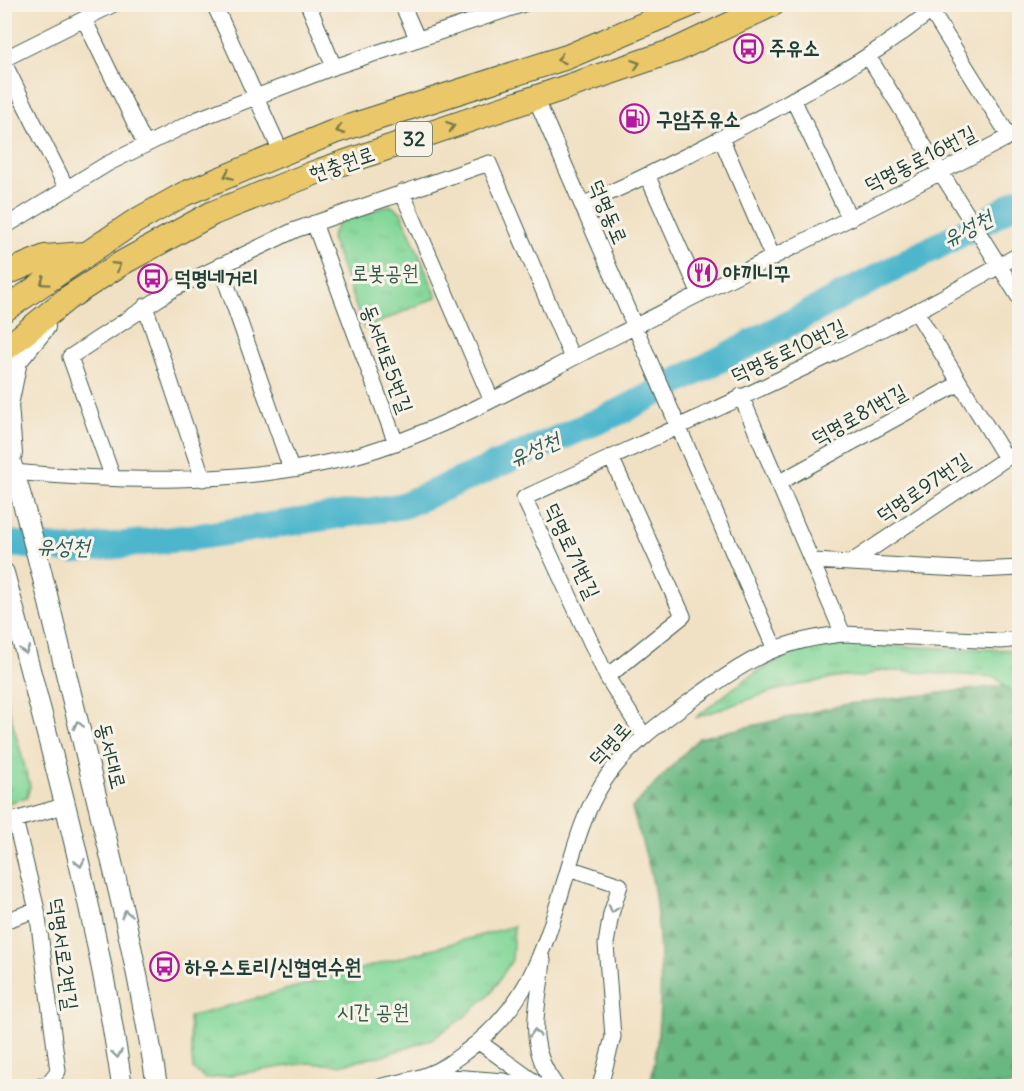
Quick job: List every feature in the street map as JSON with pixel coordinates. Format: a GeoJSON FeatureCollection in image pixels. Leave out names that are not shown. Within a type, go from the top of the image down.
{"type":"FeatureCollection","features":[{"type":"Feature","properties":{"kind":"main road","name":"현충원로"},"geometry":{"type":"LineString","coordinates":[[4,309],[84,254],[184,194],[281,152],[395,112],[567,57],[692,4]]}},
{"type":"Feature","properties":{"kind":"main road","name":"현충원로"},"geometry":{"type":"LineString","coordinates":[[4,350],[68,298],[122,263],[213,213],[320,171],[676,50],[773,4]]}},
{"type":"Feature","properties":{"kind":"main road"},"geometry":{"type":"LineString","coordinates":[[4,274],[45,257],[84,254]]}},
{"type":"Feature","properties":{"kind":"street"},"geometry":{"type":"LineString","coordinates":[[67,189],[4,61],[114,4]]}},
{"type":"Feature","properties":{"kind":"street"},"geometry":{"type":"LineString","coordinates":[[214,4],[281,152]]}},
{"type":"Feature","properties":{"kind":"street"},"geometry":{"type":"LineString","coordinates":[[308,4],[334,67]]}},
{"type":"Feature","properties":{"kind":"street"},"geometry":{"type":"LineString","coordinates":[[402,4],[417,38]]}},
{"type":"Feature","properties":{"kind":"street"},"geometry":{"type":"LineString","coordinates":[[4,227],[145,144],[255,96],[497,9],[524,4]]}},
{"type":"Feature","properties":{"kind":"street"},"geometry":{"type":"LineString","coordinates":[[582,205],[648,177],[793,99],[868,56],[935,8]]}},
{"type":"Feature","properties":{"kind":"street","name":"덕명동로16번길"},"geometry":{"type":"LineString","coordinates":[[634,327],[940,174],[1014,133],[935,8]]}},
{"type":"Feature","properties":{"kind":"street"},"geometry":{"type":"LineString","coordinates":[[84,19],[145,144]]}},
{"type":"Feature","properties":{"kind":"street"},"geometry":{"type":"LineString","coordinates":[[868,56],[1020,299]]}},
{"type":"Feature","properties":{"kind":"street","name":"덕명동로"},"geometry":{"type":"LineString","coordinates":[[536,99],[675,422]]}},
{"type":"Feature","properties":{"kind":"street","name":"덕명동로16번길"},"geometry":{"type":"LineString","coordinates":[[793,99],[850,219]]}},
{"type":"Feature","properties":{"kind":"street"},"geometry":{"type":"LineString","coordinates":[[721,138],[773,258]]}},
{"type":"Feature","properties":{"kind":"street"},"geometry":{"type":"LineString","coordinates":[[113,478],[70,357],[145,306],[220,265],[314,223],[489,163],[572,358]]}},
{"type":"Feature","properties":{"kind":"street"},"geometry":{"type":"LineString","coordinates":[[648,177],[699,294]]}},
{"type":"Feature","properties":{"kind":"street"},"geometry":{"type":"LineString","coordinates":[[402,192],[491,399]]}},
{"type":"Feature","properties":{"kind":"street","name":"동서대로5번길"},"geometry":{"type":"LineString","coordinates":[[314,223],[396,443]]}},
{"type":"Feature","properties":{"kind":"street","name":"덕명동로10번길"},"geometry":{"type":"LineString","coordinates":[[675,422],[741,396],[917,313],[995,261],[1020,254]]}},
{"type":"Feature","properties":{"kind":"street"},"geometry":{"type":"LineString","coordinates":[[220,265],[291,469]]}},
{"type":"Feature","properties":{"kind":"street"},"geometry":{"type":"LineString","coordinates":[[16,478],[8,405],[17,361],[68,298]]}},
{"type":"Feature","properties":{"kind":"street"},"geometry":{"type":"LineString","coordinates":[[145,306],[203,479]]}},
{"type":"Feature","properties":{"kind":"street"},"geometry":{"type":"LineString","coordinates":[[917,313],[1006,458]]}},
{"type":"Feature","properties":{"kind":"street","name":"동서대로5번길"},"geometry":{"type":"LineString","coordinates":[[16,478],[203,479],[291,469],[338,460],[396,443],[491,399],[634,327]]}},
{"type":"Feature","properties":{"kind":"street","name":"덕명로81번길"},"geometry":{"type":"LineString","coordinates":[[778,483],[960,383]]}},
{"type":"Feature","properties":{"kind":"street"},"geometry":{"type":"LineString","coordinates":[[741,396],[843,634]]}},
{"type":"Feature","properties":{"kind":"street"},"geometry":{"type":"LineString","coordinates":[[675,422],[774,647]]}},
{"type":"Feature","properties":{"kind":"street","name":"덕명로71번길"},"geometry":{"type":"LineString","coordinates":[[644,736],[607,677],[524,498],[611,457],[675,422]]}},
{"type":"Feature","properties":{"kind":"street","name":"동서대로"},"geometry":{"type":"LineString","coordinates":[[4,441],[40,569],[121,893],[138,971],[157,1086]]}},
{"type":"Feature","properties":{"kind":"street","name":"덕명로97번길"},"geometry":{"type":"LineString","coordinates":[[850,563],[1020,449]]}},
{"type":"Feature","properties":{"kind":"street"},"geometry":{"type":"LineString","coordinates":[[607,677],[683,616],[611,457]]}},
{"type":"Feature","properties":{"kind":"street"},"geometry":{"type":"LineString","coordinates":[[813,561],[979,570],[1020,568]]}},
{"type":"Feature","properties":{"kind":"street"},"geometry":{"type":"LineString","coordinates":[[4,573],[67,806],[108,993],[122,1086]]}},
{"type":"Feature","properties":{"kind":"street","name":"덕명로"},"geometry":{"type":"LineString","coordinates":[[382,1086],[427,1075],[446,1066],[479,1042],[514,1006],[543,952],[585,818],[599,789],[644,736],[731,672],[774,647],[798,640],[843,634],[1001,641],[1020,639]]}},
{"type":"Feature","properties":{"kind":"street","name":"덕명서로2번길"},"geometry":{"type":"LineString","coordinates":[[41,1086],[47,1085],[58,1071],[38,910],[10,822],[67,806]]}},
{"type":"Feature","properties":{"kind":"street"},"geometry":{"type":"LineString","coordinates":[[569,868],[620,885],[611,915],[606,944],[613,1038],[600,1086]]}},
{"type":"Feature","properties":{"kind":"street"},"geometry":{"type":"LineString","coordinates":[[4,921],[38,910]]}},
{"type":"Feature","properties":{"kind":"street"},"geometry":{"type":"LineString","coordinates":[[543,952],[541,982],[535,1011],[535,1043],[541,1062],[556,1086]]}},
{"type":"Feature","properties":{"kind":"street"},"geometry":{"type":"LineString","coordinates":[[479,1042],[540,1086]]}},
{"type":"Feature","properties":{"kind":"street"},"geometry":{"type":"LineString","coordinates":[[427,1075],[504,1081],[520,1086]]}},
{"type":"Feature","properties":{"kind":"green space","name":"로봇공원"},"geometry":{"type":"Polygon","coordinates":[[[390,205],[401,212],[437,297],[364,329],[331,238],[338,222],[390,205]]]}},
{"type":"Feature","properties":{"kind":"green space"},"geometry":{"type":"Polygon","coordinates":[[[845,645],[1019,650],[1019,688],[1013,694],[995,677],[880,670],[863,677],[842,676],[776,690],[695,718],[748,678],[776,661],[807,650],[845,645]]]}},
{"type":"Feature","properties":{"kind":"green space"},"geometry":{"type":"Polygon","coordinates":[[[1001,686],[1019,687],[1019,1086],[650,1086],[659,1016],[658,921],[648,863],[632,808],[699,738],[847,704],[1001,686]]]}},
{"type":"Feature","properties":{"kind":"green space"},"geometry":{"type":"Polygon","coordinates":[[[5,695],[30,786],[27,797],[5,804],[5,695]]]}},
{"type":"Feature","properties":{"kind":"green space","name":"시간 공원"},"geometry":{"type":"Polygon","coordinates":[[[514,926],[512,960],[491,993],[464,1017],[432,1039],[385,1055],[339,1065],[307,1063],[206,1079],[193,1069],[189,1017],[514,926]]]}},
{"type":"Feature","properties":{"kind":"waterway","name":"유성천"},"geometry":{"type":"LineString","coordinates":[[4,543],[73,550],[195,537],[402,506],[621,411],[989,219],[1020,200]]}},
{"type":"Feature","properties":{"kind":"place","name":"주유소"},"geometry":{"type":"Point","coordinates":[748,48]}},
{"type":"Feature","properties":{"kind":"place","name":"구암주유소"},"geometry":{"type":"Point","coordinates":[635,119]}},
{"type":"Feature","properties":{"kind":"place","name":"야끼니꾸"},"geometry":{"type":"Point","coordinates":[702,273]}},
{"type":"Feature","properties":{"kind":"place","name":"덕명네거리"},"geometry":{"type":"Point","coordinates":[153,278]}},
{"type":"Feature","properties":{"kind":"place","name":"하우스토리/신협연수원"},"geometry":{"type":"Point","coordinates":[164,967]}}]}
